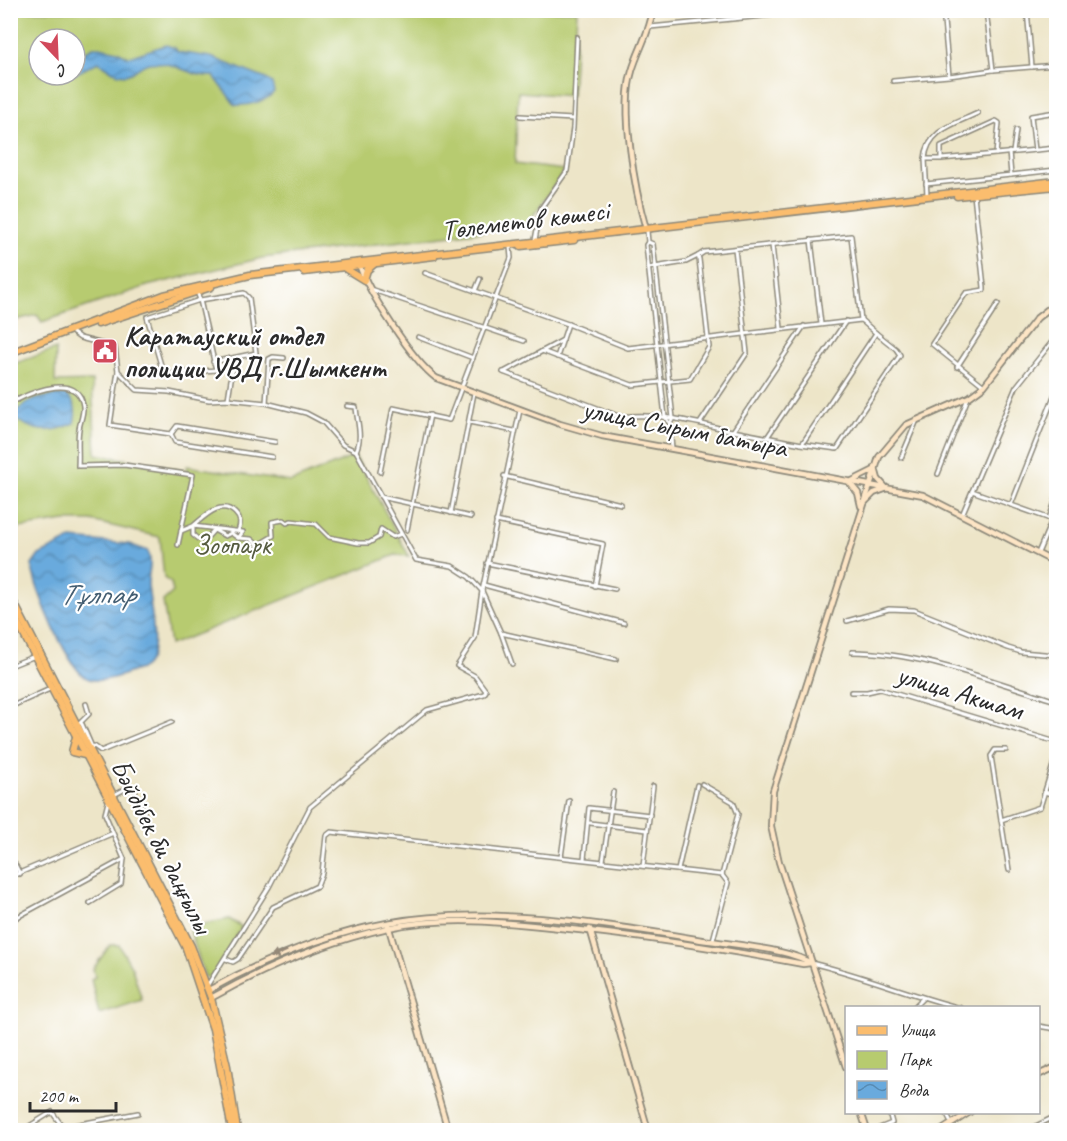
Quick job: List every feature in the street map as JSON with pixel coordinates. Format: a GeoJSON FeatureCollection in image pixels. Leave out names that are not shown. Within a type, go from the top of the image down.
{"type":"FeatureCollection","features":[{"type":"Feature","properties":{"kind":"main road"},"geometry":{"type":"LineString","coordinates":[[646,229],[637,195],[628,95],[632,71],[650,27],[653,10]]}},
{"type":"Feature","properties":{"kind":"main road","name":"Төлеметов көшесі"},"geometry":{"type":"LineString","coordinates":[[646,229],[1056,181]]}},
{"type":"Feature","properties":{"kind":"main road","name":"Төлеметов көшесі"},"geometry":{"type":"LineString","coordinates":[[10,354],[197,291],[251,279],[927,195],[974,195],[1056,186]]}},
{"type":"Feature","properties":{"kind":"main road","name":"Төлеметов көшесі"},"geometry":{"type":"LineString","coordinates":[[10,354],[189,288],[250,275],[358,264],[535,240],[590,236]]}},
{"type":"Feature","properties":{"kind":"main road","name":"улица Сырым батыра"},"geometry":{"type":"LineString","coordinates":[[358,264],[369,289],[426,369],[436,378],[602,436],[923,495],[1056,563]]}},
{"type":"Feature","properties":{"kind":"main road"},"geometry":{"type":"LineString","coordinates":[[342,268],[354,272],[364,280],[367,270],[374,264]]}},
{"type":"Feature","properties":{"kind":"main road"},"geometry":{"type":"LineString","coordinates":[[845,1064],[772,837],[771,802],[861,508],[879,457],[906,425],[969,397],[984,386],[1037,318],[1056,303]]}},
{"type":"Feature","properties":{"kind":"main road"},"geometry":{"type":"LineString","coordinates":[[861,508],[858,493],[849,481],[874,469]]}},
{"type":"Feature","properties":{"kind":"main road"},"geometry":{"type":"LineString","coordinates":[[861,508],[874,493],[888,489],[878,479],[874,469]]}},
{"type":"Feature","properties":{"kind":"main road","name":"Бәйдібек би даңғылы"},"geometry":{"type":"LineString","coordinates":[[10,595],[54,687]]}},
{"type":"Feature","properties":{"kind":"main road","name":"Бәйдібек би даңғылы"},"geometry":{"type":"LineString","coordinates":[[10,608],[13,619],[77,726],[110,799],[186,948],[215,1037],[232,1121],[237,1131]]}},
{"type":"Feature","properties":{"kind":"main road","name":"Бәйдібек би даңғылы"},"geometry":{"type":"LineString","coordinates":[[77,726],[76,737],[88,751]]}},
{"type":"Feature","properties":{"kind":"main road"},"geometry":{"type":"LineString","coordinates":[[76,737],[72,752],[88,751]]}},
{"type":"Feature","properties":{"kind":"main road","name":"Бәйдібек би даңғылы"},"geometry":{"type":"LineString","coordinates":[[110,799],[190,946],[208,988],[227,1066],[232,1131]]}},
{"type":"Feature","properties":{"kind":"main road"},"geometry":{"type":"LineString","coordinates":[[208,988],[258,963],[291,950],[388,925],[452,922],[502,922],[589,928],[712,942],[782,954],[812,963]]}},
{"type":"Feature","properties":{"kind":"main road"},"geometry":{"type":"LineString","coordinates":[[211,998],[257,973],[319,946],[388,925]]}},
{"type":"Feature","properties":{"kind":"main road"},"geometry":{"type":"LineString","coordinates":[[388,925],[448,1131]]}},
{"type":"Feature","properties":{"kind":"main road"},"geometry":{"type":"LineString","coordinates":[[589,928],[803,964],[812,963]]}},
{"type":"Feature","properties":{"kind":"main road"},"geometry":{"type":"LineString","coordinates":[[589,928],[648,1131]]}},
{"type":"Feature","properties":{"kind":"main road"},"geometry":{"type":"LineString","coordinates":[[1040,1074],[1056,1067]]}},
{"type":"Feature","properties":{"kind":"main road"},"geometry":{"type":"LineString","coordinates":[[861,1114],[867,1131]]}},
{"type":"Feature","properties":{"kind":"main road"},"geometry":{"type":"LineString","coordinates":[[942,1131],[968,1114]]}},
{"type":"Feature","properties":{"kind":"street"},"geometry":{"type":"LineString","coordinates":[[650,27],[826,10]]}},
{"type":"Feature","properties":{"kind":"street"},"geometry":{"type":"LineString","coordinates":[[943,10],[949,76]]}},
{"type":"Feature","properties":{"kind":"street"},"geometry":{"type":"LineString","coordinates":[[986,10],[993,70]]}},
{"type":"Feature","properties":{"kind":"street"},"geometry":{"type":"LineString","coordinates":[[1027,10],[1032,67]]}},
{"type":"Feature","properties":{"kind":"street"},"geometry":{"type":"LineString","coordinates":[[535,240],[541,208],[567,171],[573,119],[577,37]]}},
{"type":"Feature","properties":{"kind":"street"},"geometry":{"type":"LineString","coordinates":[[893,81],[1056,65]]}},
{"type":"Feature","properties":{"kind":"street"},"geometry":{"type":"LineString","coordinates":[[1035,150],[1031,116],[1056,112]]}},
{"type":"Feature","properties":{"kind":"street"},"geometry":{"type":"LineString","coordinates":[[927,195],[926,148],[938,132],[978,113]]}},
{"type":"Feature","properties":{"kind":"street"},"geometry":{"type":"LineString","coordinates":[[520,116],[573,119]]}},
{"type":"Feature","properties":{"kind":"street"},"geometry":{"type":"LineString","coordinates":[[941,159],[941,146],[996,121],[1000,126],[996,154]]}},
{"type":"Feature","properties":{"kind":"street"},"geometry":{"type":"LineString","coordinates":[[1011,175],[1011,152],[1016,130]]}},
{"type":"Feature","properties":{"kind":"street"},"geometry":{"type":"LineString","coordinates":[[925,159],[1056,148]]}},
{"type":"Feature","properties":{"kind":"street"},"geometry":{"type":"LineString","coordinates":[[926,184],[1056,170]]}},
{"type":"Feature","properties":{"kind":"street"},"geometry":{"type":"LineString","coordinates":[[974,195],[984,290],[966,293],[932,343],[957,367],[984,386]]}},
{"type":"Feature","properties":{"kind":"street"},"geometry":{"type":"LineString","coordinates":[[646,229],[656,343],[665,417],[670,424],[672,449]]}},
{"type":"Feature","properties":{"kind":"street"},"geometry":{"type":"LineString","coordinates":[[563,340],[503,372],[621,417],[641,415],[673,418],[837,449],[900,355],[896,348],[861,320],[851,236],[704,252],[686,262],[648,268]]}},
{"type":"Feature","properties":{"kind":"street"},"geometry":{"type":"LineString","coordinates":[[811,240],[821,324]]}},
{"type":"Feature","properties":{"kind":"street"},"geometry":{"type":"LineString","coordinates":[[648,242],[653,244],[656,267],[673,418],[670,424]]}},
{"type":"Feature","properties":{"kind":"street"},"geometry":{"type":"LineString","coordinates":[[772,245],[781,328]]}},
{"type":"Feature","properties":{"kind":"street"},"geometry":{"type":"LineString","coordinates":[[380,472],[393,408],[448,420],[511,258],[510,247]]}},
{"type":"Feature","properties":{"kind":"street"},"geometry":{"type":"LineString","coordinates":[[700,423],[746,354],[735,249]]}},
{"type":"Feature","properties":{"kind":"street"},"geometry":{"type":"LineString","coordinates":[[542,351],[633,385],[690,380],[709,348],[698,256]]}},
{"type":"Feature","properties":{"kind":"street"},"geometry":{"type":"LineString","coordinates":[[425,273],[628,348],[861,320]]}},
{"type":"Feature","properties":{"kind":"street"},"geometry":{"type":"LineString","coordinates":[[475,291],[480,279]]}},
{"type":"Feature","properties":{"kind":"street"},"geometry":{"type":"LineString","coordinates":[[369,289],[524,341]]}},
{"type":"Feature","properties":{"kind":"street"},"geometry":{"type":"LineString","coordinates":[[144,308],[163,372],[215,372],[197,291]]}},
{"type":"Feature","properties":{"kind":"street"},"geometry":{"type":"LineString","coordinates":[[147,318],[200,300],[244,293],[249,298],[256,353],[213,362]]}},
{"type":"Feature","properties":{"kind":"street"},"geometry":{"type":"LineString","coordinates":[[957,367],[998,304]]}},
{"type":"Feature","properties":{"kind":"street"},"geometry":{"type":"LineString","coordinates":[[767,437],[846,321]]}},
{"type":"Feature","properties":{"kind":"street"},"geometry":{"type":"LineString","coordinates":[[557,357],[568,324]]}},
{"type":"Feature","properties":{"kind":"street"},"geometry":{"type":"LineString","coordinates":[[733,430],[804,326]]}},
{"type":"Feature","properties":{"kind":"street"},"geometry":{"type":"LineString","coordinates":[[73,333],[80,338],[115,347],[118,370],[110,425],[171,434],[176,442],[272,457]]}},
{"type":"Feature","properties":{"kind":"street"},"geometry":{"type":"LineString","coordinates":[[801,444],[876,333]]}},
{"type":"Feature","properties":{"kind":"street"},"geometry":{"type":"LineString","coordinates":[[418,337],[473,358]]}},
{"type":"Feature","properties":{"kind":"street"},"geometry":{"type":"LineString","coordinates":[[962,515],[1016,387],[1051,343]]}},
{"type":"Feature","properties":{"kind":"street"},"geometry":{"type":"LineString","coordinates":[[267,403],[269,359],[284,358]]}},
{"type":"Feature","properties":{"kind":"street"},"geometry":{"type":"LineString","coordinates":[[228,399],[233,367]]}},
{"type":"Feature","properties":{"kind":"street"},"geometry":{"type":"LineString","coordinates":[[118,370],[137,390],[169,392],[219,401],[228,399],[267,403],[306,412],[324,422],[344,445],[356,451],[416,560],[452,566],[469,577],[482,591],[512,663]]}},
{"type":"Feature","properties":{"kind":"street"},"geometry":{"type":"LineString","coordinates":[[10,392],[17,400],[44,388],[69,387],[79,395],[84,407],[79,429],[78,466],[124,465],[193,475],[178,545]]}},
{"type":"Feature","properties":{"kind":"street"},"geometry":{"type":"LineString","coordinates":[[451,513],[474,391]]}},
{"type":"Feature","properties":{"kind":"street"},"geometry":{"type":"LineString","coordinates":[[1011,505],[1056,392]]}},
{"type":"Feature","properties":{"kind":"street"},"geometry":{"type":"LineString","coordinates":[[939,474],[969,397]]}},
{"type":"Feature","properties":{"kind":"street"},"geometry":{"type":"LineString","coordinates":[[347,406],[356,407],[355,419],[360,436],[356,451]]}},
{"type":"Feature","properties":{"kind":"street"},"geometry":{"type":"LineString","coordinates":[[208,988],[269,887],[310,807],[427,710],[484,694],[486,691],[479,680],[457,666],[475,638],[504,476],[520,409]]}},
{"type":"Feature","properties":{"kind":"street"},"geometry":{"type":"LineString","coordinates":[[408,530],[430,415]]}},
{"type":"Feature","properties":{"kind":"street"},"geometry":{"type":"LineString","coordinates":[[901,458],[918,419]]}},
{"type":"Feature","properties":{"kind":"street"},"geometry":{"type":"LineString","coordinates":[[469,422],[514,431]]}},
{"type":"Feature","properties":{"kind":"street"},"geometry":{"type":"LineString","coordinates":[[171,434],[177,426],[275,442]]}},
{"type":"Feature","properties":{"kind":"street"},"geometry":{"type":"LineString","coordinates":[[504,476],[621,504]]}},
{"type":"Feature","properties":{"kind":"street"},"geometry":{"type":"LineString","coordinates":[[972,491],[1056,521]]}},
{"type":"Feature","properties":{"kind":"street"},"geometry":{"type":"LineString","coordinates":[[381,497],[471,517]]}},
{"type":"Feature","properties":{"kind":"street"},"geometry":{"type":"LineString","coordinates":[[1038,553],[1056,499]]}},
{"type":"Feature","properties":{"kind":"street"},"geometry":{"type":"LineString","coordinates":[[181,531],[193,526],[208,513],[221,506],[228,507],[239,517],[241,523],[238,531]]}},
{"type":"Feature","properties":{"kind":"street"},"geometry":{"type":"LineString","coordinates":[[193,526],[193,535],[198,540],[205,540],[214,530],[225,536],[231,532],[238,538],[251,539],[258,545],[273,536],[273,522],[283,520],[287,523],[291,521],[316,524],[329,537],[358,543],[369,543],[379,537],[381,529],[393,537],[401,534]]}},
{"type":"Feature","properties":{"kind":"street"},"geometry":{"type":"LineString","coordinates":[[496,520],[603,544],[595,586]]}},
{"type":"Feature","properties":{"kind":"street"},"geometry":{"type":"LineString","coordinates":[[193,526],[243,532],[238,538]]}},
{"type":"Feature","properties":{"kind":"street"},"geometry":{"type":"LineString","coordinates":[[487,563],[615,589]]}},
{"type":"Feature","properties":{"kind":"street"},"geometry":{"type":"LineString","coordinates":[[484,585],[624,623]]}},
{"type":"Feature","properties":{"kind":"street"},"geometry":{"type":"LineString","coordinates":[[846,621],[889,609],[914,610],[1014,650],[1056,655]]}},
{"type":"Feature","properties":{"kind":"street"},"geometry":{"type":"LineString","coordinates":[[501,633],[616,659]]}},
{"type":"Feature","properties":{"kind":"street"},"geometry":{"type":"LineString","coordinates":[[852,652],[882,652],[963,672],[1056,701]]}},
{"type":"Feature","properties":{"kind":"street"},"geometry":{"type":"LineString","coordinates":[[10,666],[35,656]]}},
{"type":"Feature","properties":{"kind":"street"},"geometry":{"type":"LineString","coordinates":[[10,707],[54,687]]}},
{"type":"Feature","properties":{"kind":"street","name":"улица Акшам"},"geometry":{"type":"LineString","coordinates":[[851,692],[880,689],[1056,742]]}},
{"type":"Feature","properties":{"kind":"street"},"geometry":{"type":"LineString","coordinates":[[77,726],[89,714],[86,704]]}},
{"type":"Feature","properties":{"kind":"street"},"geometry":{"type":"LineString","coordinates":[[88,751],[101,751],[172,722]]}},
{"type":"Feature","properties":{"kind":"street"},"geometry":{"type":"LineString","coordinates":[[1006,750],[995,750],[991,756],[1009,870]]}},
{"type":"Feature","properties":{"kind":"street"},"geometry":{"type":"LineString","coordinates":[[1000,820],[1040,807],[1056,756]]}},
{"type":"Feature","properties":{"kind":"street"},"geometry":{"type":"LineString","coordinates":[[702,784],[733,802],[738,814],[722,875]]}},
{"type":"Feature","properties":{"kind":"street"},"geometry":{"type":"LineString","coordinates":[[678,870],[697,785]]}},
{"type":"Feature","properties":{"kind":"street"},"geometry":{"type":"LineString","coordinates":[[643,866],[653,786]]}},
{"type":"Feature","properties":{"kind":"street"},"geometry":{"type":"LineString","coordinates":[[90,903],[121,884],[124,859],[111,834],[105,814],[110,799],[127,788],[134,789],[146,818]]}},
{"type":"Feature","properties":{"kind":"street"},"geometry":{"type":"LineString","coordinates":[[603,861],[613,792]]}},
{"type":"Feature","properties":{"kind":"street"},"geometry":{"type":"LineString","coordinates":[[1045,792],[1056,796]]}},
{"type":"Feature","properties":{"kind":"street"},"geometry":{"type":"LineString","coordinates":[[561,856],[569,801]]}},
{"type":"Feature","properties":{"kind":"street"},"geometry":{"type":"LineString","coordinates":[[584,859],[589,808],[650,815]]}},
{"type":"Feature","properties":{"kind":"street"},"geometry":{"type":"LineString","coordinates":[[589,823],[647,830]]}},
{"type":"Feature","properties":{"kind":"street"},"geometry":{"type":"LineString","coordinates":[[226,959],[233,962],[238,959],[273,907],[317,886],[322,873],[326,836],[331,832],[722,875],[728,883],[712,942]]}},
{"type":"Feature","properties":{"kind":"street"},"geometry":{"type":"LineString","coordinates":[[10,877],[111,834]]}},
{"type":"Feature","properties":{"kind":"street"},"geometry":{"type":"LineString","coordinates":[[10,855],[20,874]]}},
{"type":"Feature","properties":{"kind":"street"},"geometry":{"type":"LineString","coordinates":[[10,921],[124,859]]}},
{"type":"Feature","properties":{"kind":"street"},"geometry":{"type":"LineString","coordinates":[[812,963],[855,974],[948,1006]]}},
{"type":"Feature","properties":{"kind":"street"},"geometry":{"type":"LineString","coordinates":[[915,1006],[923,998]]}},
{"type":"Feature","properties":{"kind":"street"},"geometry":{"type":"LineString","coordinates":[[1040,1026],[1056,1029]]}},
{"type":"Feature","properties":{"kind":"street"},"geometry":{"type":"LineString","coordinates":[[23,1131],[52,1112],[64,1129],[138,1113]]}},
{"type":"Feature","properties":{"kind":"street"},"geometry":{"type":"LineString","coordinates":[[875,1131],[892,1123],[889,1114]]}},
{"type":"Feature","properties":{"kind":"street"},"geometry":{"type":"LineString","coordinates":[[947,1114],[952,1124]]}},
{"type":"Feature","properties":{"kind":"street"},"geometry":{"type":"LineString","coordinates":[[1028,1131],[1056,1116]]}},
{"type":"Feature","properties":{"kind":"green space"},"geometry":{"type":"Polygon","coordinates":[[[11,11],[577,11],[572,96],[518,92],[515,164],[565,170],[526,226],[262,258],[147,286],[42,322],[37,315],[11,321],[11,11]]]}},
{"type":"Feature","properties":{"kind":"green space","name":"Зоопарк"},"geometry":{"type":"Polygon","coordinates":[[[56,349],[55,382],[92,381],[96,454],[186,471],[187,466],[291,482],[355,456],[409,556],[395,555],[170,645],[163,601],[173,592],[171,583],[164,578],[160,537],[91,521],[65,521],[19,528],[10,521],[10,365],[56,349]]]}},
{"type":"Feature","properties":{"kind":"green space"},"geometry":{"type":"Polygon","coordinates":[[[229,919],[242,927],[212,977],[205,977],[190,931],[204,924],[229,919]]]}},
{"type":"Feature","properties":{"kind":"green space"},"geometry":{"type":"Polygon","coordinates":[[[110,945],[119,945],[132,968],[142,1000],[99,1014],[91,979],[95,977],[93,969],[110,945]]]}},
{"type":"Feature","properties":{"kind":"water"},"geometry":{"type":"Polygon","coordinates":[[[166,45],[175,48],[178,52],[211,57],[266,79],[272,83],[274,92],[256,103],[235,105],[214,76],[197,74],[157,62],[145,64],[124,75],[98,62],[87,68],[87,51],[93,47],[118,51],[128,57],[166,45]]]}},
{"type":"Feature","properties":{"kind":"water"},"geometry":{"type":"Polygon","coordinates":[[[66,395],[74,404],[74,423],[58,429],[40,430],[11,420],[11,406],[19,410],[35,400],[66,395]]]}},
{"type":"Feature","properties":{"kind":"water","name":"Тұлпар"},"geometry":{"type":"Polygon","coordinates":[[[71,539],[129,544],[148,551],[150,563],[148,584],[154,641],[149,661],[143,668],[109,679],[89,679],[72,662],[62,646],[45,609],[32,565],[39,555],[71,539]]]}},
{"type":"Feature","properties":{"kind":"place","name":"Каратауский отдел полиции УВД г.Шымкент"},"geometry":{"type":"Point","coordinates":[105,351]}}]}
